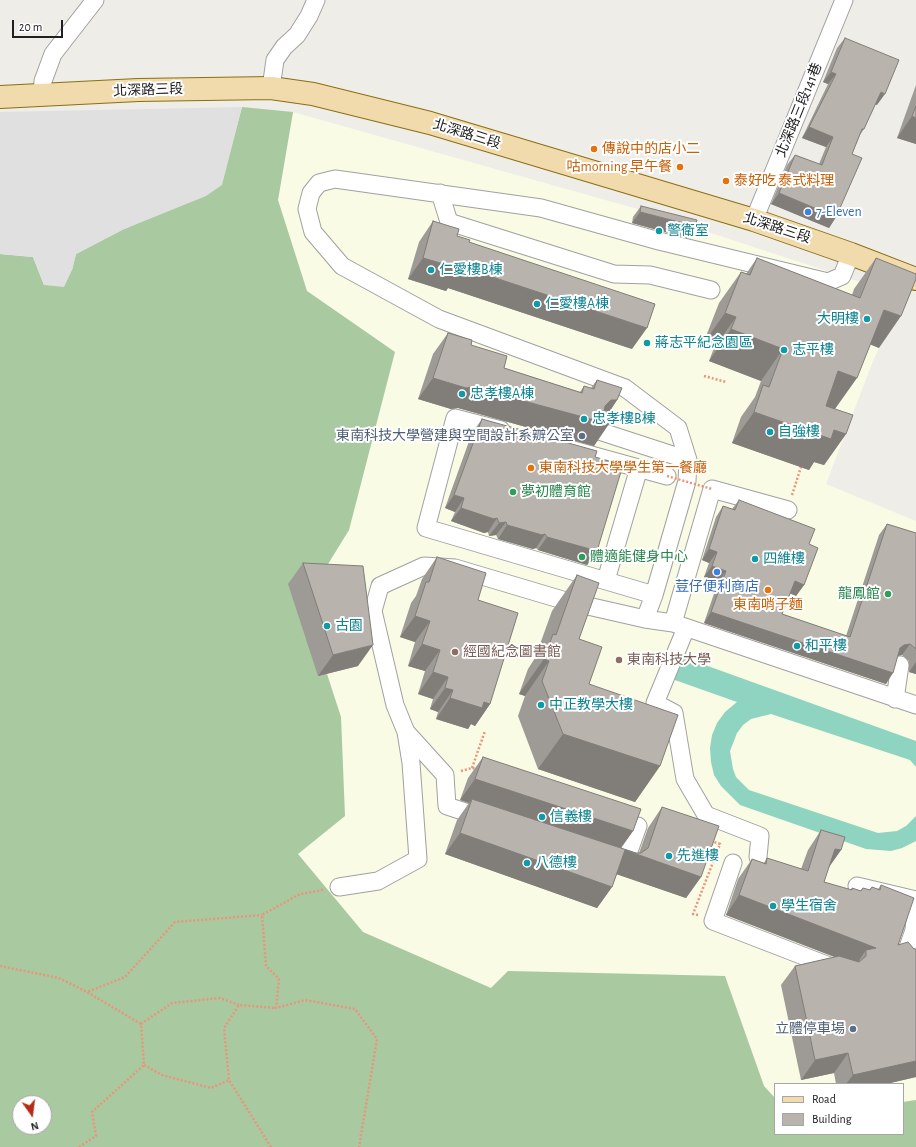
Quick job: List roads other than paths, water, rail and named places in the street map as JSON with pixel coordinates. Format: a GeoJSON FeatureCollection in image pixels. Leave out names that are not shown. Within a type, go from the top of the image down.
{"type":"FeatureCollection","features":[{"type":"Feature","properties":{"kind":"main road","name":"北深路三段"},"geometry":{"type":"LineString","coordinates":[[0,97],[138,90],[271,88],[313,94],[430,123],[754,220],[851,254],[916,279]]}},
{"type":"Feature","properties":{"kind":"street"},"geometry":{"type":"LineString","coordinates":[[42,95],[44,80],[53,54],[94,0]]}},
{"type":"Feature","properties":{"kind":"street"},"geometry":{"type":"LineString","coordinates":[[271,88],[275,60],[284,47],[297,35],[309,16],[316,0]]}},
{"type":"Feature","properties":{"kind":"street","name":"北深路三段141巷"},"geometry":{"type":"LineString","coordinates":[[754,220],[844,0]]}},
{"type":"Feature","properties":{"kind":"street"},"geometry":{"type":"LineString","coordinates":[[645,619],[654,595],[687,481],[688,460],[678,428],[625,388],[439,319],[342,266],[313,232],[307,209],[311,193],[319,183],[335,178],[541,208],[659,241],[828,282],[842,276],[851,254]]}},
{"type":"Feature","properties":{"kind":"street"},"geometry":{"type":"LineString","coordinates":[[440,193],[449,222],[614,274],[650,275],[711,290]]}},
{"type":"Feature","properties":{"kind":"street"},"geometry":{"type":"LineString","coordinates":[[519,435],[455,418],[426,528],[654,595]]}},
{"type":"Feature","properties":{"kind":"street"},"geometry":{"type":"LineString","coordinates":[[599,431],[688,460]]}},
{"type":"Feature","properties":{"kind":"street"},"geometry":{"type":"LineString","coordinates":[[556,445],[667,476]]}},
{"type":"Feature","properties":{"kind":"street"},"geometry":{"type":"LineString","coordinates":[[606,580],[639,468]]}},
{"type":"Feature","properties":{"kind":"street"},"geometry":{"type":"LineString","coordinates":[[758,857],[760,836],[706,815],[685,779],[674,713],[655,703],[680,625],[712,489],[788,510]]}},
{"type":"Feature","properties":{"kind":"street"},"geometry":{"type":"LineString","coordinates":[[339,887],[378,882],[418,859],[411,763],[406,732],[395,705],[372,611],[380,586],[424,566],[455,568],[566,601],[645,619],[680,625],[916,706]]}},
{"type":"Feature","properties":{"kind":"street"},"geometry":{"type":"LineString","coordinates":[[895,699],[900,664]]}},
{"type":"Feature","properties":{"kind":"street"},"geometry":{"type":"LineString","coordinates":[[406,732],[445,775],[447,806],[500,824]]}},
{"type":"Feature","properties":{"kind":"street"},"geometry":{"type":"LineString","coordinates":[[602,858],[624,865],[638,826]]}},
{"type":"Feature","properties":{"kind":"street"},"geometry":{"type":"LineString","coordinates":[[733,863],[713,921],[843,972]]}},
{"type":"Feature","properties":{"kind":"street"},"geometry":{"type":"LineString","coordinates":[[857,886],[916,900]]}},
{"type":"Feature","properties":{"kind":"street"},"geometry":{"type":"LineString","coordinates":[[904,959],[914,930],[916,906]]}},
{"type":"Feature","properties":{"kind":"place","name":"傳說中的店小二"},"geometry":{"type":"Point","coordinates":[594,149]}},
{"type":"Feature","properties":{"kind":"place","name":"咕morning 早午餐"},"geometry":{"type":"Point","coordinates":[680,167]}},
{"type":"Feature","properties":{"kind":"place","name":"泰好吃 泰式料理"},"geometry":{"type":"Point","coordinates":[726,181]}},
{"type":"Feature","properties":{"kind":"place","name":"7-Eleven"},"geometry":{"type":"Point","coordinates":[808,212]}},
{"type":"Feature","properties":{"kind":"place","name":"警衛室"},"geometry":{"type":"Point","coordinates":[659,231]}},
{"type":"Feature","properties":{"kind":"place","name":"仁愛樓B棟"},"geometry":{"type":"Point","coordinates":[431,270]}},
{"type":"Feature","properties":{"kind":"place","name":"仁愛樓A棟"},"geometry":{"type":"Point","coordinates":[537,304]}},
{"type":"Feature","properties":{"kind":"place","name":"大明樓"},"geometry":{"type":"Point","coordinates":[867,319]}},
{"type":"Feature","properties":{"kind":"place","name":"蔣志平紀念園區"},"geometry":{"type":"Point","coordinates":[647,343]}},
{"type":"Feature","properties":{"kind":"place","name":"志平樓"},"geometry":{"type":"Point","coordinates":[784,350]}},
{"type":"Feature","properties":{"kind":"place","name":"忠孝樓A棟"},"geometry":{"type":"Point","coordinates":[462,394]}},
{"type":"Feature","properties":{"kind":"place","name":"忠孝樓B棟"},"geometry":{"type":"Point","coordinates":[584,419]}},
{"type":"Feature","properties":{"kind":"place","name":"自強樓"},"geometry":{"type":"Point","coordinates":[770,432]}},
{"type":"Feature","properties":{"kind":"place","name":"東南科技大學營建與空間設計系辧公室"},"geometry":{"type":"Point","coordinates":[582,436]}},
{"type":"Feature","properties":{"kind":"place","name":"東南科技大學學生第一餐廳"},"geometry":{"type":"Point","coordinates":[531,468]}},
{"type":"Feature","properties":{"kind":"place","name":"夢初體育館"},"geometry":{"type":"Point","coordinates":[513,492]}},
{"type":"Feature","properties":{"kind":"place","name":"體適能健身中心"},"geometry":{"type":"Point","coordinates":[582,557]}},
{"type":"Feature","properties":{"kind":"place","name":"四維樓"},"geometry":{"type":"Point","coordinates":[755,559]}},
{"type":"Feature","properties":{"kind":"place","name":"荳仔便利商店"},"geometry":{"type":"Point","coordinates":[717,572]}},
{"type":"Feature","properties":{"kind":"place","name":"東南哨子麵"},"geometry":{"type":"Point","coordinates":[768,590]}},
{"type":"Feature","properties":{"kind":"place","name":"龍鳳館"},"geometry":{"type":"Point","coordinates":[888,594]}},
{"type":"Feature","properties":{"kind":"place","name":"古園"},"geometry":{"type":"Point","coordinates":[327,626]}},
{"type":"Feature","properties":{"kind":"place","name":"和平樓"},"geometry":{"type":"Point","coordinates":[797,646]}},
{"type":"Feature","properties":{"kind":"place","name":"經國紀念圖書館"},"geometry":{"type":"Point","coordinates":[455,652]}},
{"type":"Feature","properties":{"kind":"place","name":"東南科技大學"},"geometry":{"type":"Point","coordinates":[619,660]}},
{"type":"Feature","properties":{"kind":"place","name":"中正教學大樓"},"geometry":{"type":"Point","coordinates":[541,705]}},
{"type":"Feature","properties":{"kind":"place","name":"信義樓"},"geometry":{"type":"Point","coordinates":[542,817]}},
{"type":"Feature","properties":{"kind":"place","name":"先進樓"},"geometry":{"type":"Point","coordinates":[669,856]}},
{"type":"Feature","properties":{"kind":"place","name":"八德樓"},"geometry":{"type":"Point","coordinates":[527,863]}},
{"type":"Feature","properties":{"kind":"place","name":"學生宿舍"},"geometry":{"type":"Point","coordinates":[773,906]}},
{"type":"Feature","properties":{"kind":"place","name":"立體停車場"},"geometry":{"type":"Point","coordinates":[853,1029]}}]}
